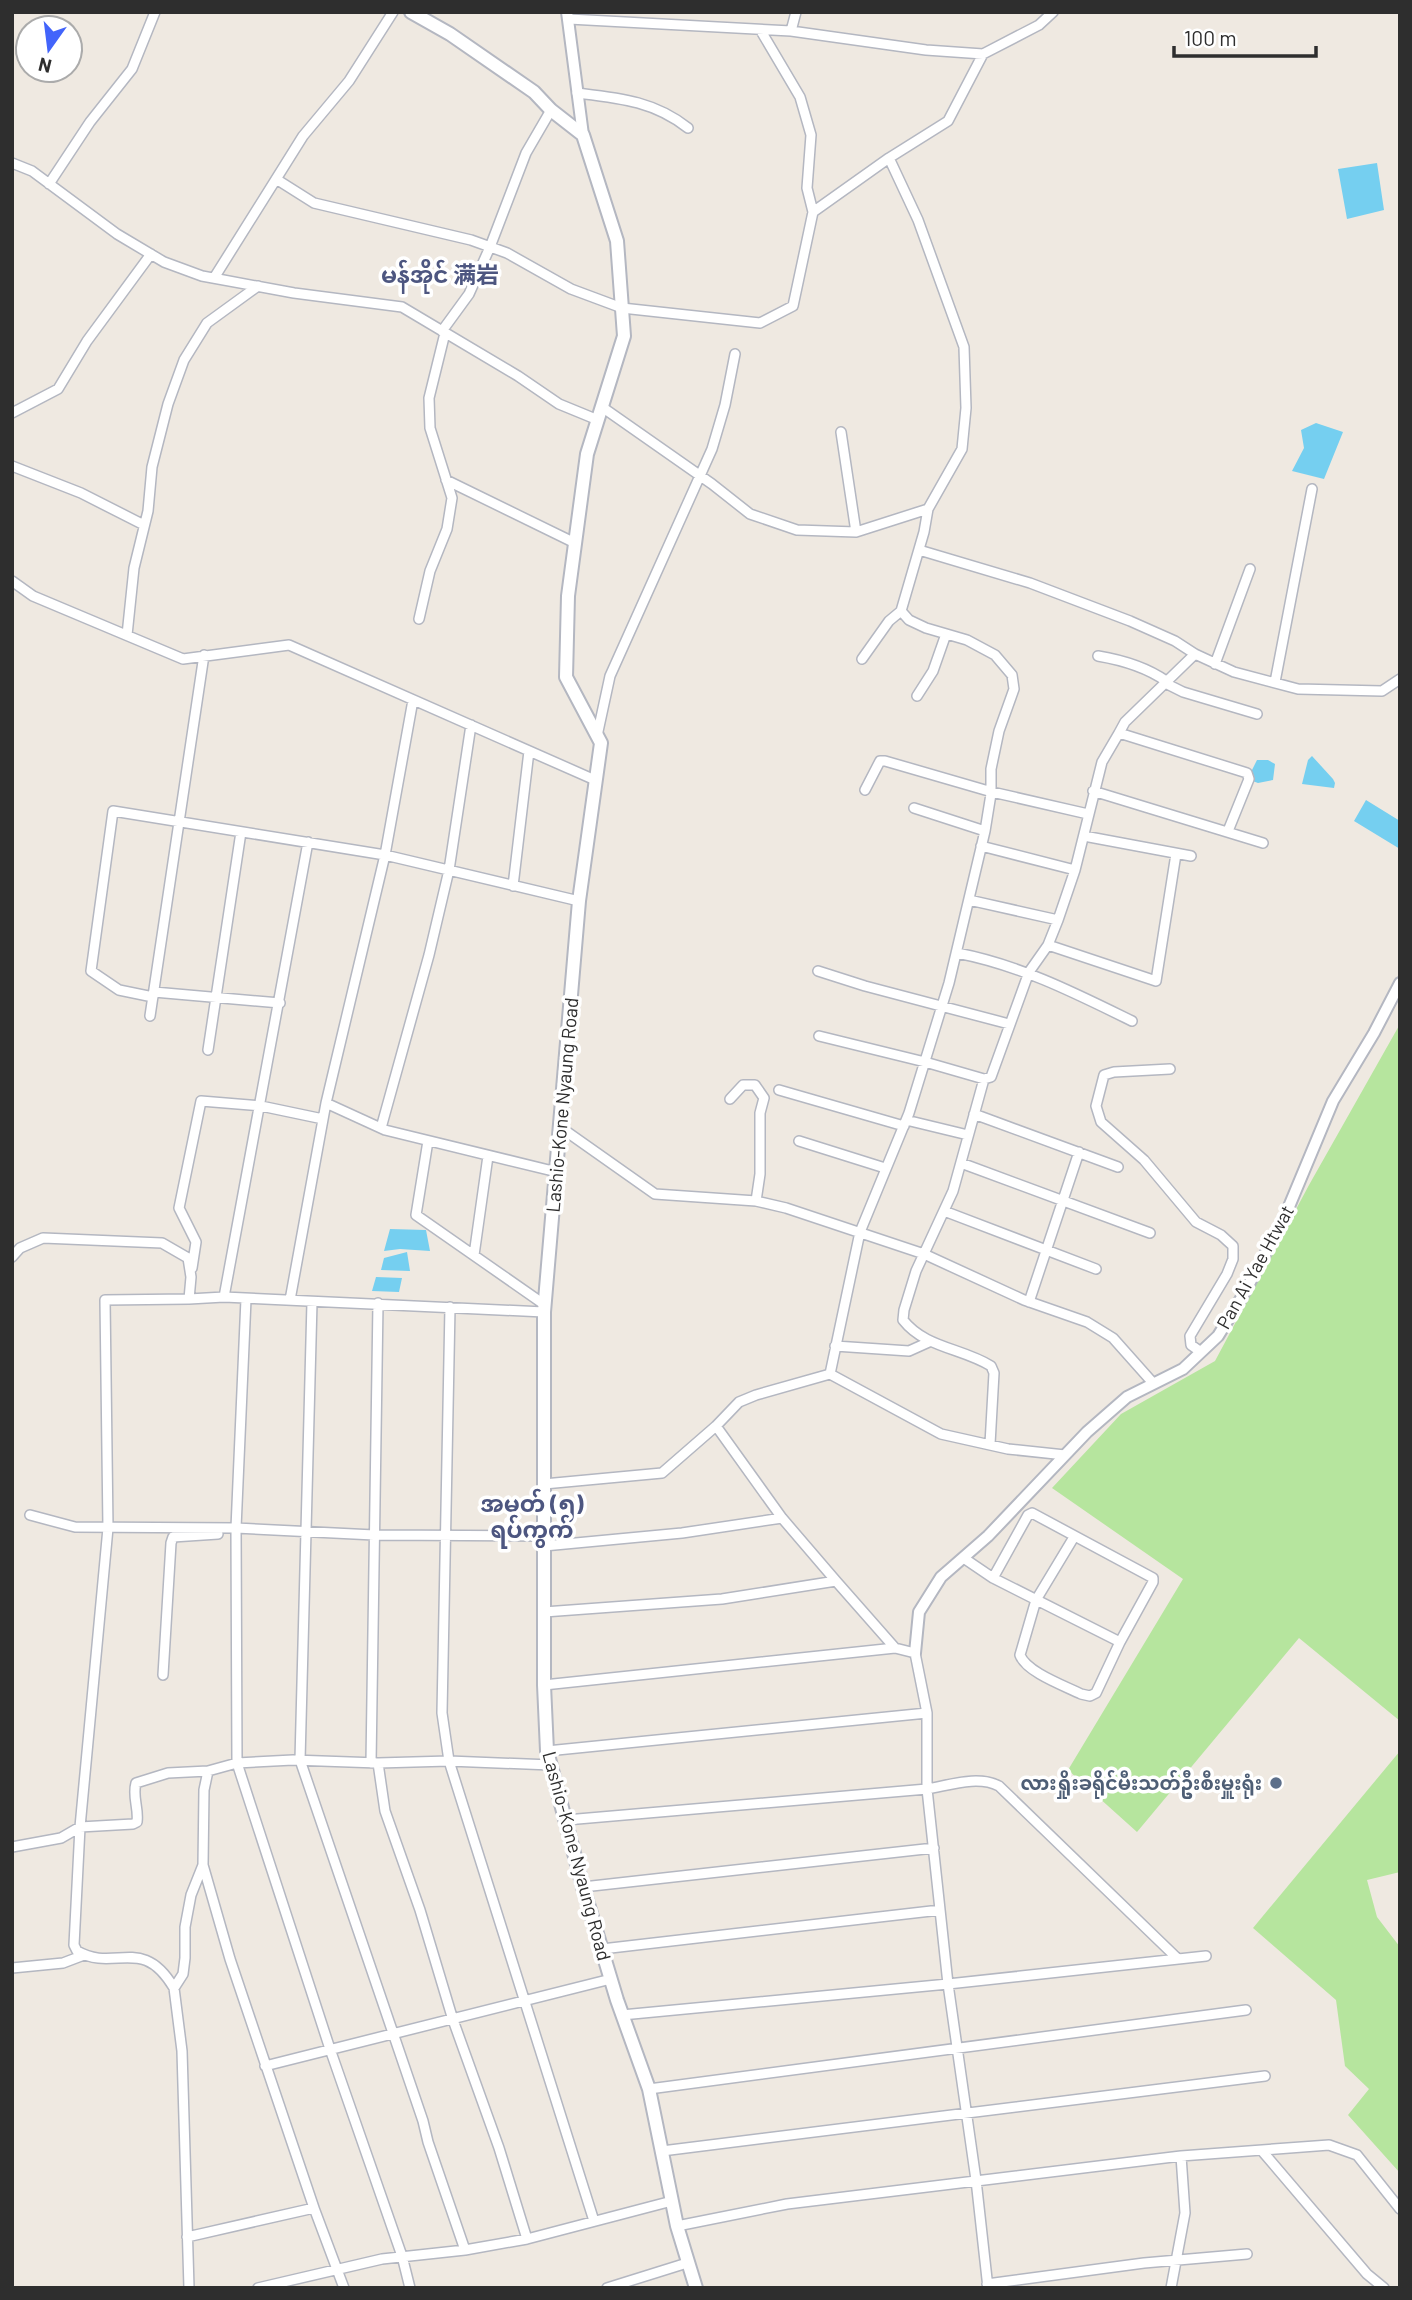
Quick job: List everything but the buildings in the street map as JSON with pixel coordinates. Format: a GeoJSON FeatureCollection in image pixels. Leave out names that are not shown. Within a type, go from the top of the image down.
{"type":"FeatureCollection","features":[{"type":"Feature","properties":{"kind":"main road"},"geometry":{"type":"LineString","coordinates":[[411,12],[450,34],[534,92],[551,110],[583,135]]}},
{"type":"Feature","properties":{"kind":"main road","name":"Lashio-Kone Nyaung Road"},"geometry":{"type":"LineString","coordinates":[[583,135],[617,242],[624,336],[587,454],[568,596],[566,677],[601,743],[579,901],[544,1308],[544,1685],[547,1751],[583,1887],[622,2015],[649,2089],[677,2226],[696,2288]]}},
{"type":"Feature","properties":{"kind":"street"},"geometry":{"type":"LineString","coordinates":[[50,184],[90,122],[132,69],[155,12]]}},
{"type":"Feature","properties":{"kind":"street"},"geometry":{"type":"LineString","coordinates":[[214,278],[303,136],[349,80],[393,12]]}},
{"type":"Feature","properties":{"kind":"street"},"geometry":{"type":"LineString","coordinates":[[791,31],[796,12]]}},
{"type":"Feature","properties":{"kind":"street"},"geometry":{"type":"LineString","coordinates":[[583,135],[568,16],[791,31],[926,50],[983,54],[1020,36],[1053,12]]}},
{"type":"Feature","properties":{"kind":"street"},"geometry":{"type":"LineString","coordinates":[[276,179],[314,203],[471,240],[507,253],[571,289],[622,308],[760,323],[793,306],[813,212],[807,188],[811,135],[800,97],[761,31]]}},
{"type":"Feature","properties":{"kind":"street"},"geometry":{"type":"LineString","coordinates":[[813,212],[889,158],[948,121],[983,54]]}},
{"type":"Feature","properties":{"kind":"street"},"geometry":{"type":"LineString","coordinates":[[577,93],[631,99],[674,117],[688,128]]}},
{"type":"Feature","properties":{"kind":"street"},"geometry":{"type":"LineString","coordinates":[[419,619],[430,570],[447,529],[452,498],[430,428],[429,398],[443,332],[469,294],[526,153],[551,110]]}},
{"type":"Feature","properties":{"kind":"street"},"geometry":{"type":"LineString","coordinates":[[862,659],[889,621],[901,611],[928,509],[962,449],[966,408],[964,347],[918,220],[889,158]]}},
{"type":"Feature","properties":{"kind":"street"},"geometry":{"type":"LineString","coordinates":[[12,163],[32,171],[117,234],[164,262],[214,278],[402,307],[559,404],[598,421]]}},
{"type":"Feature","properties":{"kind":"street"},"geometry":{"type":"LineString","coordinates":[[12,413],[58,389],[87,341],[151,254]]}},
{"type":"Feature","properties":{"kind":"street"},"geometry":{"type":"LineString","coordinates":[[127,635],[134,568],[148,511],[152,467],[168,404],[184,360],[206,323],[258,286]]}},
{"type":"Feature","properties":{"kind":"street"},"geometry":{"type":"LineString","coordinates":[[597,736],[610,676],[712,449],[726,405],[735,354]]}},
{"type":"Feature","properties":{"kind":"street"},"geometry":{"type":"LineString","coordinates":[[602,407],[750,514],[797,530],[856,532],[928,509]]}},
{"type":"Feature","properties":{"kind":"street"},"geometry":{"type":"LineString","coordinates":[[841,432],[856,532]]}},
{"type":"Feature","properties":{"kind":"street"},"geometry":{"type":"LineString","coordinates":[[12,466],[81,493],[144,525]]}},
{"type":"Feature","properties":{"kind":"street"},"geometry":{"type":"LineString","coordinates":[[446,480],[575,543]]}},
{"type":"Feature","properties":{"kind":"street"},"geometry":{"type":"LineString","coordinates":[[1275,682],[1312,489]]}},
{"type":"Feature","properties":{"kind":"street"},"geometry":{"type":"LineString","coordinates":[[919,550],[1030,583],[1130,621],[1234,672],[1298,689],[1382,691],[1400,680]]}},
{"type":"Feature","properties":{"kind":"street"},"geometry":{"type":"LineString","coordinates":[[1215,664],[1250,569]]}},
{"type":"Feature","properties":{"kind":"street"},"geometry":{"type":"LineString","coordinates":[[12,581],[33,596],[183,659],[289,645],[595,780]]}},
{"type":"Feature","properties":{"kind":"street"},"geometry":{"type":"LineString","coordinates":[[830,1374],[860,1232],[905,1123],[957,953],[961,924],[985,831],[992,792],[991,769],[999,732],[1014,689],[1012,674],[995,654],[967,640],[909,620],[901,611]]}},
{"type":"Feature","properties":{"kind":"street"},"geometry":{"type":"LineString","coordinates":[[916,696],[933,671],[946,634]]}},
{"type":"Feature","properties":{"kind":"street"},"geometry":{"type":"LineString","coordinates":[[819,1036],[984,1079],[991,1077],[1029,972],[1048,945],[1058,920],[1075,870],[1101,762],[1125,722],[1195,653]]}},
{"type":"Feature","properties":{"kind":"street"},"geometry":{"type":"LineString","coordinates":[[150,1016],[205,655]]}},
{"type":"Feature","properties":{"kind":"street"},"geometry":{"type":"LineString","coordinates":[[1098,656],[1117,659],[1153,672],[1184,692],[1257,714]]}},
{"type":"Feature","properties":{"kind":"street"},"geometry":{"type":"LineString","coordinates":[[290,1300],[326,1103],[385,855],[413,700]]}},
{"type":"Feature","properties":{"kind":"street"},"geometry":{"type":"LineString","coordinates":[[381,1128],[429,955],[449,870],[471,725]]}},
{"type":"Feature","properties":{"kind":"street"},"geometry":{"type":"LineString","coordinates":[[1118,733],[1247,773],[1249,779],[1228,831]]}},
{"type":"Feature","properties":{"kind":"street"},"geometry":{"type":"LineString","coordinates":[[513,886],[528,751]]}},
{"type":"Feature","properties":{"kind":"street"},"geometry":{"type":"LineString","coordinates":[[865,790],[880,761],[992,792],[1088,814]]}},
{"type":"Feature","properties":{"kind":"street"},"geometry":{"type":"LineString","coordinates":[[1093,791],[1263,843]]}},
{"type":"Feature","properties":{"kind":"street"},"geometry":{"type":"LineString","coordinates":[[914,808],[985,831]]}},
{"type":"Feature","properties":{"kind":"street"},"geometry":{"type":"LineString","coordinates":[[280,1003],[119,990],[91,971],[113,811],[385,855],[579,901]]}},
{"type":"Feature","properties":{"kind":"street"},"geometry":{"type":"LineString","coordinates":[[208,1050],[241,832]]}},
{"type":"Feature","properties":{"kind":"street"},"geometry":{"type":"LineString","coordinates":[[1084,836],[1191,856]]}},
{"type":"Feature","properties":{"kind":"street"},"geometry":{"type":"LineString","coordinates":[[224,1297],[308,842]]}},
{"type":"Feature","properties":{"kind":"street"},"geometry":{"type":"LineString","coordinates":[[981,846],[1075,870]]}},
{"type":"Feature","properties":{"kind":"street"},"geometry":{"type":"LineString","coordinates":[[1048,945],[1156,981],[1176,854]]}},
{"type":"Feature","properties":{"kind":"street"},"geometry":{"type":"LineString","coordinates":[[969,900],[1058,920]]}},
{"type":"Feature","properties":{"kind":"street"},"geometry":{"type":"LineString","coordinates":[[957,953],[1029,972],[1132,1021]]}},
{"type":"Feature","properties":{"kind":"street"},"geometry":{"type":"LineString","coordinates":[[818,971],[1009,1024]]}},
{"type":"Feature","properties":{"kind":"street","name":"Pan Ai Yae Htwat"},"geometry":{"type":"LineString","coordinates":[[915,1653],[919,1612],[941,1577],[965,1559],[1065,1455],[1127,1397],[1182,1369],[1218,1336],[1242,1297],[1297,1190],[1333,1101],[1400,983]]}},
{"type":"Feature","properties":{"kind":"street"},"geometry":{"type":"LineString","coordinates":[[1170,1069],[1104,1075],[1096,1106],[1101,1122],[1144,1160],[1196,1222],[1221,1235],[1233,1246],[1233,1259],[1227,1274],[1190,1336],[1191,1345],[1201,1352]]}},
{"type":"Feature","properties":{"kind":"street"},"geometry":{"type":"LineString","coordinates":[[984,1079],[953,1191],[916,1271],[903,1320],[912,1331],[929,1342],[991,1366],[994,1373],[990,1444]]}},
{"type":"Feature","properties":{"kind":"street"},"geometry":{"type":"LineString","coordinates":[[730,1099],[743,1084],[755,1085],[764,1098],[760,1113],[760,1174],[756,1201]]}},
{"type":"Feature","properties":{"kind":"street"},"geometry":{"type":"LineString","coordinates":[[779,1090],[905,1123],[968,1135]]}},
{"type":"Feature","properties":{"kind":"street"},"geometry":{"type":"LineString","coordinates":[[189,1299],[196,1242],[179,1208],[201,1101],[261,1106],[323,1119]]}},
{"type":"Feature","properties":{"kind":"street"},"geometry":{"type":"LineString","coordinates":[[326,1103],[381,1128],[557,1172]]}},
{"type":"Feature","properties":{"kind":"street"},"geometry":{"type":"LineString","coordinates":[[974,1114],[1118,1167]]}},
{"type":"Feature","properties":{"kind":"street"},"geometry":{"type":"LineString","coordinates":[[560,1127],[655,1194],[756,1201],[786,1208],[924,1254],[1029,1302],[1087,1322],[1113,1338],[1153,1383]]}},
{"type":"Feature","properties":{"kind":"street"},"geometry":{"type":"LineString","coordinates":[[428,1141],[416,1215],[544,1308]]}},
{"type":"Feature","properties":{"kind":"street"},"geometry":{"type":"LineString","coordinates":[[799,1141],[885,1168]]}},
{"type":"Feature","properties":{"kind":"street"},"geometry":{"type":"LineString","coordinates":[[1029,1302],[1079,1152]]}},
{"type":"Feature","properties":{"kind":"street"},"geometry":{"type":"LineString","coordinates":[[474,1255],[488,1156]]}},
{"type":"Feature","properties":{"kind":"street"},"geometry":{"type":"LineString","coordinates":[[961,1163],[1065,1199],[1150,1233]]}},
{"type":"Feature","properties":{"kind":"street"},"geometry":{"type":"LineString","coordinates":[[944,1211],[1096,1269]]}},
{"type":"Feature","properties":{"kind":"street"},"geometry":{"type":"LineString","coordinates":[[12,1257],[20,1248],[43,1238],[162,1243],[188,1258],[191,1277]]}},
{"type":"Feature","properties":{"kind":"street"},"geometry":{"type":"LineString","coordinates":[[189,2288],[182,2051],[174,1988],[168,1977],[145,1958],[97,1958],[84,1955],[77,1951],[74,1945],[80,1827],[108,1528],[105,1300],[224,1297],[450,1307],[544,1308]]}},
{"type":"Feature","properties":{"kind":"street"},"geometry":{"type":"LineString","coordinates":[[246,1299],[244,1404],[236,1528],[237,1763],[330,2049],[402,2256],[410,2288]]}},
{"type":"Feature","properties":{"kind":"street"},"geometry":{"type":"LineString","coordinates":[[312,1302],[300,1760],[465,2250]]}},
{"type":"Feature","properties":{"kind":"street"},"geometry":{"type":"LineString","coordinates":[[378,1303],[374,1535],[375,1763],[385,1811],[527,2239]]}},
{"type":"Feature","properties":{"kind":"street"},"geometry":{"type":"LineString","coordinates":[[450,1307],[442,1713],[449,1761],[594,2221]]}},
{"type":"Feature","properties":{"kind":"street"},"geometry":{"type":"LineString","coordinates":[[835,1346],[909,1351],[929,1342]]}},
{"type":"Feature","properties":{"kind":"street"},"geometry":{"type":"LineString","coordinates":[[544,1485],[662,1473],[739,1402],[830,1374],[942,1434],[1009,1449],[1065,1455]]}},
{"type":"Feature","properties":{"kind":"street"},"geometry":{"type":"LineString","coordinates":[[716,1426],[782,1518],[895,1648]]}},
{"type":"Feature","properties":{"kind":"street"},"geometry":{"type":"LineString","coordinates":[[993,1578],[1028,1515],[1032,1513],[1153,1578],[1096,1693],[1090,1696],[1081,1694],[1022,1663],[1020,1655],[1036,1600],[1074,1537]]}},
{"type":"Feature","properties":{"kind":"street"},"geometry":{"type":"LineString","coordinates":[[30,1515],[75,1527],[236,1528],[544,1541],[682,1533],[782,1518]]}},
{"type":"Feature","properties":{"kind":"street"},"geometry":{"type":"LineString","coordinates":[[163,1675],[173,1537],[217,1534],[236,1528]]}},
{"type":"Feature","properties":{"kind":"street"},"geometry":{"type":"LineString","coordinates":[[965,1559],[993,1578],[1120,1642]]}},
{"type":"Feature","properties":{"kind":"street"},"geometry":{"type":"LineString","coordinates":[[544,1612],[722,1599],[836,1581]]}},
{"type":"Feature","properties":{"kind":"street"},"geometry":{"type":"LineString","coordinates":[[544,1685],[895,1648],[915,1653],[926,1713],[927,1788],[948,1984],[988,2286],[1247,2254]]}},
{"type":"Feature","properties":{"kind":"street"},"geometry":{"type":"LineString","coordinates":[[547,1751],[926,1713]]}},
{"type":"Feature","properties":{"kind":"street"},"geometry":{"type":"LineString","coordinates":[[12,1847],[61,1838],[80,1827],[133,1824],[137,1822],[138,1815],[134,1799],[136,1783],[168,1773],[208,1770],[237,1763],[300,1760],[551,1765]]}},
{"type":"Feature","properties":{"kind":"street"},"geometry":{"type":"LineString","coordinates":[[208,1770],[204,1790],[203,1865],[265,2066],[344,2288]]}},
{"type":"Feature","properties":{"kind":"street"},"geometry":{"type":"LineString","coordinates":[[566,1820],[927,1788],[980,1780],[999,1786],[1178,1959]]}},
{"type":"Feature","properties":{"kind":"street"},"geometry":{"type":"LineString","coordinates":[[583,1887],[934,1848]]}},
{"type":"Feature","properties":{"kind":"street"},"geometry":{"type":"LineString","coordinates":[[174,1988],[183,1974],[186,1958],[185,1927],[203,1865]]}},
{"type":"Feature","properties":{"kind":"street"},"geometry":{"type":"LineString","coordinates":[[602,1949],[940,1910]]}},
{"type":"Feature","properties":{"kind":"street"},"geometry":{"type":"LineString","coordinates":[[12,1968],[62,1963],[84,1955]]}},
{"type":"Feature","properties":{"kind":"street"},"geometry":{"type":"LineString","coordinates":[[622,2015],[1206,1956]]}},
{"type":"Feature","properties":{"kind":"street"},"geometry":{"type":"LineString","coordinates":[[265,2066],[611,1979]]}},
{"type":"Feature","properties":{"kind":"street"},"geometry":{"type":"LineString","coordinates":[[649,2089],[1246,2010]]}},
{"type":"Feature","properties":{"kind":"street"},"geometry":{"type":"LineString","coordinates":[[662,2151],[1265,2076]]}},
{"type":"Feature","properties":{"kind":"street"},"geometry":{"type":"LineString","coordinates":[[677,2226],[787,2204],[976,2180],[1181,2156],[1329,2145],[1357,2155],[1400,2209]]}},
{"type":"Feature","properties":{"kind":"street"},"geometry":{"type":"LineString","coordinates":[[1263,2152],[1367,2274],[1384,2288]]}},
{"type":"Feature","properties":{"kind":"street"},"geometry":{"type":"LineString","coordinates":[[1171,2288],[1185,2213],[1181,2156]]}},
{"type":"Feature","properties":{"kind":"street"},"geometry":{"type":"LineString","coordinates":[[258,2288],[402,2256],[465,2250],[527,2239],[672,2201]]}},
{"type":"Feature","properties":{"kind":"street"},"geometry":{"type":"LineString","coordinates":[[187,2237],[314,2208]]}},
{"type":"Feature","properties":{"kind":"street"},"geometry":{"type":"LineString","coordinates":[[607,2288],[687,2263]]}},
{"type":"Feature","properties":{"kind":"green space"},"geometry":{"type":"Polygon","coordinates":[[[1400,1024],[1400,1721],[1299,1638],[1137,1832],[1068,1770],[1183,1579],[1052,1488],[1121,1414],[1215,1361],[1309,1185],[1400,1024]]]}},
{"type":"Feature","properties":{"kind":"green space"},"geometry":{"type":"Polygon","coordinates":[[[1400,1751],[1400,1872],[1367,1880],[1377,1917],[1400,1947],[1400,2173],[1348,2115],[1369,2089],[1345,2066],[1336,2000],[1253,1928],[1400,1751]]]}},
{"type":"Feature","properties":{"kind":"water"},"geometry":{"type":"Polygon","coordinates":[[[1377,163],[1384,210],[1347,219],[1338,169],[1377,163]]]}},
{"type":"Feature","properties":{"kind":"water"},"geometry":{"type":"Polygon","coordinates":[[[1316,423],[1343,432],[1324,479],[1292,471],[1304,448],[1301,430],[1316,423]]]}},
{"type":"Feature","properties":{"kind":"water"},"geometry":{"type":"Polygon","coordinates":[[[1312,756],[1333,779],[1334,788],[1302,784],[1308,760],[1312,756]]]}},
{"type":"Feature","properties":{"kind":"water"},"geometry":{"type":"Polygon","coordinates":[[[1257,760],[1268,760],[1275,764],[1273,780],[1258,783],[1250,780],[1257,760]]]}},
{"type":"Feature","properties":{"kind":"water"},"geometry":{"type":"Polygon","coordinates":[[[1366,800],[1400,821],[1400,849],[1354,821],[1366,800]]]}},
{"type":"Feature","properties":{"kind":"water"},"geometry":{"type":"Polygon","coordinates":[[[390,1229],[426,1230],[430,1251],[384,1251],[390,1229]]]}},
{"type":"Feature","properties":{"kind":"water"},"geometry":{"type":"Polygon","coordinates":[[[407,1252],[410,1271],[381,1270],[384,1258],[407,1252]]]}},
{"type":"Feature","properties":{"kind":"water"},"geometry":{"type":"Polygon","coordinates":[[[376,1277],[402,1278],[399,1292],[372,1291],[376,1277]]]}},
{"type":"Feature","properties":{"kind":"place","name":"လားရှိုးခရိုင်မီးသတ်ဦးစီးမှူးရုံး"},"geometry":{"type":"Point","coordinates":[1276,1783]}},
{"type":"Feature","properties":{"kind":"district","name":"မန်အိုင် 满岩"},"geometry":{"type":"Point","coordinates":[440,275]}},
{"type":"Feature","properties":{"kind":"district","name":"အမှတ် (၅) ရပ်ကွက်"},"geometry":{"type":"Point","coordinates":[532,1517]}}]}
